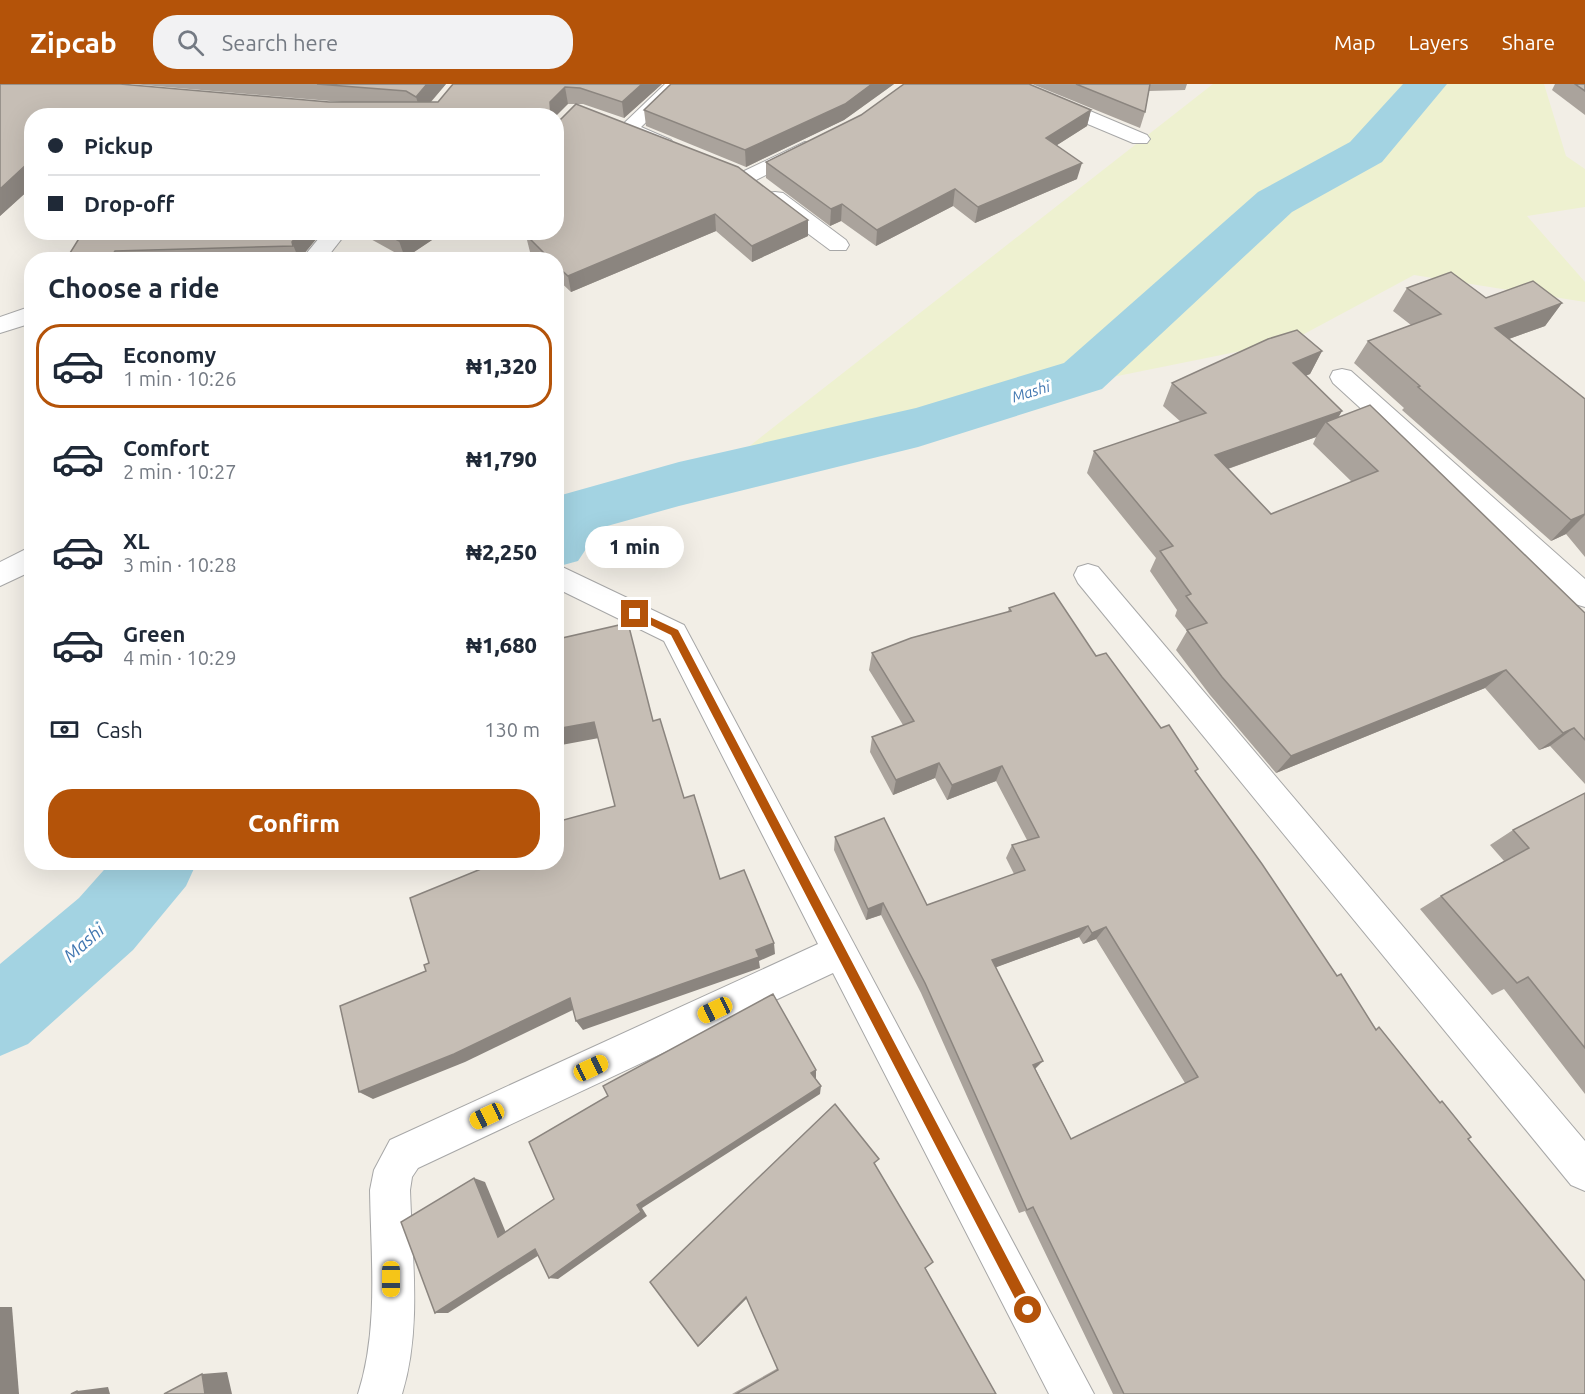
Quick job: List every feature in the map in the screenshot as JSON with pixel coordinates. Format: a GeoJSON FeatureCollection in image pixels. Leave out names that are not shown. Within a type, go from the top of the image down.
{"type":"FeatureCollection","features":[{"type":"Feature","properties":{"kind":"street"},"geometry":{"type":"LineString","coordinates":[[628,129],[676,84]]}},
{"type":"Feature","properties":{"kind":"street"},"geometry":{"type":"LineString","coordinates":[[1009,84],[1140,139]]}},
{"type":"Feature","properties":{"kind":"street"},"geometry":{"type":"LineString","coordinates":[[607,122],[682,151]]}},
{"type":"Feature","properties":{"kind":"street"},"geometry":{"type":"LineString","coordinates":[[747,177],[820,141]]}},
{"type":"Feature","properties":{"kind":"street"},"geometry":{"type":"LineString","coordinates":[[725,169],[747,177],[838,245]]}},
{"type":"Feature","properties":{"kind":"street"},"geometry":{"type":"LineString","coordinates":[[319,252],[329,240]]}},
{"type":"Feature","properties":{"kind":"street"},"geometry":{"type":"LineString","coordinates":[[0,325],[24,317]]}},
{"type":"Feature","properties":{"kind":"street"},"geometry":{"type":"LineString","coordinates":[[1342,377],[1585,596]]}},
{"type":"Feature","properties":{"kind":"street"},"geometry":{"type":"LineString","coordinates":[[0,575],[24,562]]}},
{"type":"Feature","properties":{"kind":"street"},"geometry":{"type":"LineString","coordinates":[[1088,575],[1585,1171]]}},
{"type":"Feature","properties":{"kind":"street"},"geometry":{"type":"LineString","coordinates":[[564,579],[674,633],[1072,1394]]}},
{"type":"Feature","properties":{"kind":"street"},"geometry":{"type":"LineString","coordinates":[[380,1394],[386,1380],[390,1348],[390,1190],[394,1170],[404,1154],[840,952]]}},
{"type":"Feature","properties":{"kind":"green space"},"geometry":{"type":"Polygon","coordinates":[[[1213,84],[1544,84],[1566,156],[1585,169],[1585,207],[1527,216],[1585,282],[1585,302],[1414,275],[1291,341],[742,452],[1213,84]]]}},
{"type":"Feature","properties":{"kind":"building"},"geometry":{"type":"Polygon","coordinates":[[[0,84],[120,84],[329,102],[438,102],[453,84],[642,84],[622,102],[580,88],[565,87],[550,102],[550,108],[24,108],[24,167],[0,189],[0,84]]]}},
{"type":"Feature","properties":{"kind":"building"},"geometry":{"type":"Polygon","coordinates":[[[317,84],[427,84],[416,97],[406,91],[317,84]]]}},
{"type":"Feature","properties":{"kind":"building"},"geometry":{"type":"Polygon","coordinates":[[[671,84],[872,84],[845,104],[745,150],[644,110],[671,84]]]}},
{"type":"Feature","properties":{"kind":"building"},"geometry":{"type":"Polygon","coordinates":[[[904,84],[1029,84],[1091,110],[1046,138],[1082,163],[978,207],[955,189],[877,230],[842,204],[831,209],[766,162],[861,115],[904,84]]]}},
{"type":"Feature","properties":{"kind":"building"},"geometry":{"type":"Polygon","coordinates":[[[1076,84],[1150,84],[1145,112],[1076,84]]]}},
{"type":"Feature","properties":{"kind":"building"},"geometry":{"type":"Polygon","coordinates":[[[1575,84],[1585,84],[1585,91],[1575,84]]]}},
{"type":"Feature","properties":{"kind":"building"},"geometry":{"type":"Polygon","coordinates":[[[576,104],[738,167],[808,220],[752,246],[715,214],[568,276],[564,272],[564,252],[543,252],[531,240],[564,240],[564,116],[576,104]]]}},
{"type":"Feature","properties":{"kind":"building"},"geometry":{"type":"Polygon","coordinates":[[[78,240],[294,240],[293,246],[71,252],[78,240]]]}},
{"type":"Feature","properties":{"kind":"building"},"geometry":{"type":"Polygon","coordinates":[[[1451,272],[1486,298],[1533,281],[1562,303],[1495,328],[1585,399],[1585,514],[1571,520],[1368,341],[1441,314],[1407,288],[1451,272]]]}},
{"type":"Feature","properties":{"kind":"building"},"geometry":{"type":"Polygon","coordinates":[[[1297,330],[1322,351],[1293,363],[1342,411],[1215,455],[1271,514],[1378,471],[1326,422],[1370,405],[1585,613],[1585,740],[1574,728],[1563,733],[1506,670],[1291,756],[1222,677],[1187,630],[1207,623],[1186,596],[1191,594],[1160,551],[1173,546],[1094,451],[1206,413],[1172,383],[1268,339],[1297,330]]]}},
{"type":"Feature","properties":{"kind":"building"},"geometry":{"type":"Polygon","coordinates":[[[1054,593],[1096,656],[1106,653],[1161,728],[1169,725],[1198,769],[1195,771],[1262,864],[1337,976],[1341,974],[1376,1030],[1379,1027],[1440,1103],[1442,1101],[1471,1137],[1468,1139],[1585,1281],[1585,1394],[1124,1394],[1033,1207],[1027,1210],[925,983],[883,903],[868,909],[835,837],[884,818],[927,905],[1025,870],[1012,845],[1039,837],[1002,766],[952,785],[939,763],[896,780],[872,737],[914,721],[872,653],[911,638],[1011,611],[1009,608],[1054,593]],[[1088,926],[992,960],[1043,1061],[1033,1065],[1071,1139],[1198,1077],[1106,927],[1092,933],[1088,926]]]}},
{"type":"Feature","properties":{"kind":"building"},"geometry":{"type":"Polygon","coordinates":[[[628,623],[653,721],[660,719],[684,798],[694,795],[720,879],[744,870],[774,943],[756,950],[759,957],[576,1021],[570,998],[454,1054],[359,1092],[340,1006],[426,971],[424,965],[429,963],[410,898],[478,870],[564,870],[564,820],[615,806],[594,722],[564,728],[564,638],[628,623]]]}},
{"type":"Feature","properties":{"kind":"building"},"geometry":{"type":"Polygon","coordinates":[[[1585,793],[1585,1048],[1528,977],[1517,983],[1441,896],[1529,848],[1513,830],[1585,793]]]}},
{"type":"Feature","properties":{"kind":"building"},"geometry":{"type":"Polygon","coordinates":[[[773,994],[816,1070],[811,1073],[821,1086],[637,1205],[641,1212],[549,1278],[535,1249],[435,1313],[401,1222],[474,1178],[498,1237],[554,1199],[529,1142],[608,1096],[603,1086],[773,994]]]}},
{"type":"Feature","properties":{"kind":"building"},"geometry":{"type":"Polygon","coordinates":[[[835,1104],[879,1159],[874,1163],[933,1262],[925,1268],[996,1394],[736,1394],[778,1370],[746,1297],[698,1346],[650,1282],[835,1104]]]}},
{"type":"Feature","properties":{"kind":"building"},"geometry":{"type":"Polygon","coordinates":[[[202,1374],[205,1394],[164,1394],[202,1374]]]}},
{"type":"Feature","properties":{"kind":"waterway","name":"Mashi"},"geometry":{"type":"LineString","coordinates":[[564,533],[579,512],[679,484],[918,427],[1083,376],[1275,202],[1366,152],[1426,84]]}},
{"type":"Feature","properties":{"kind":"waterway","name":"Mashi"},"geometry":{"type":"LineString","coordinates":[[0,1016],[106,924],[153,870]]}},
{"type":"Feature","properties":{"kind":"route"},"geometry":{"type":"LineString","coordinates":[[635,614],[674,633],[1028,1310]]}}]}
